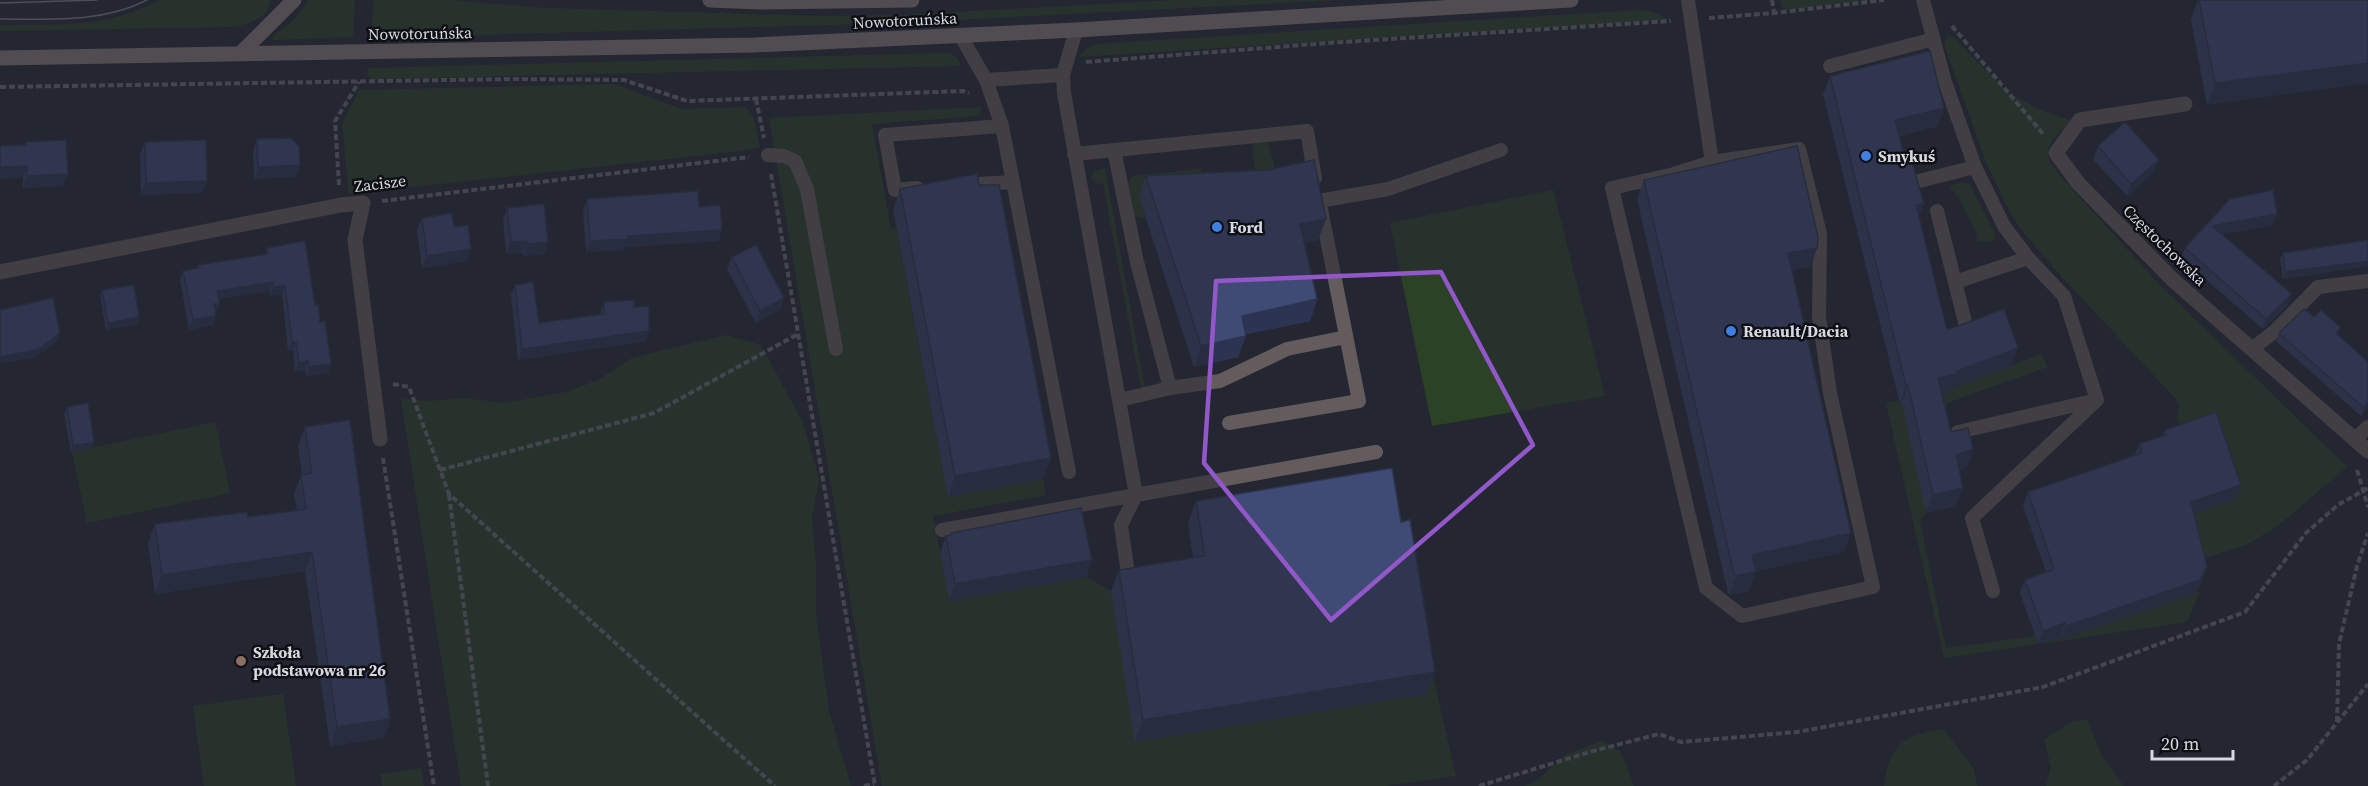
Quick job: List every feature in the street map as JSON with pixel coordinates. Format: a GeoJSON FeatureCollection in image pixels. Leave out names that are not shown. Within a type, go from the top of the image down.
{"type":"FeatureCollection","features":[{"type":"Feature","properties":{"kind":"main road"},"geometry":{"type":"LineString","coordinates":[[241,53],[294,0]]}},
{"type":"Feature","properties":{"kind":"main road","name":"Nowotoruńska"},"geometry":{"type":"LineString","coordinates":[[710,0],[912,0]]}},
{"type":"Feature","properties":{"kind":"main road","name":"Nowotoruńska"},"geometry":{"type":"LineString","coordinates":[[0,58],[754,45],[1076,30],[1571,0]]}},
{"type":"Feature","properties":{"kind":"street"},"geometry":{"type":"LineString","coordinates":[[2056,153],[2080,120],[2185,104]]}},
{"type":"Feature","properties":{"kind":"street","name":"Częstochowska"},"geometry":{"type":"LineString","coordinates":[[2056,153],[2078,183],[2165,272],[2368,451]]}},
{"type":"Feature","properties":{"kind":"street"},"geometry":{"type":"LineString","coordinates":[[363,203],[356,240],[380,439]]}},
{"type":"Feature","properties":{"kind":"street","name":"Zacisze"},"geometry":{"type":"LineString","coordinates":[[0,272],[341,205],[363,203]]}},
{"type":"Feature","properties":{"kind":"lane"},"geometry":{"type":"LineString","coordinates":[[1688,0],[1712,162]]}},
{"type":"Feature","properties":{"kind":"lane"},"geometry":{"type":"LineString","coordinates":[[1924,4],[1945,82],[1975,167],[2004,226],[2028,258],[2064,296],[2097,400]]}},
{"type":"Feature","properties":{"kind":"lane"},"geometry":{"type":"LineString","coordinates":[[1076,30],[1063,75],[1074,154],[1136,495],[1121,525],[1127,567]]}},
{"type":"Feature","properties":{"kind":"lane"},"geometry":{"type":"LineString","coordinates":[[960,35],[986,80],[1002,126],[1069,472]]}},
{"type":"Feature","properties":{"kind":"lane"},"geometry":{"type":"LineString","coordinates":[[1830,66],[1934,39]]}},
{"type":"Feature","properties":{"kind":"lane"},"geometry":{"type":"LineString","coordinates":[[986,80],[1063,75]]}},
{"type":"Feature","properties":{"kind":"lane"},"geometry":{"type":"LineString","coordinates":[[1002,126],[885,135],[895,190],[1012,182]]}},
{"type":"Feature","properties":{"kind":"lane"},"geometry":{"type":"LineString","coordinates":[[1074,154],[1307,131],[1359,401],[1229,423]]}},
{"type":"Feature","properties":{"kind":"lane"},"geometry":{"type":"LineString","coordinates":[[1799,149],[1820,234],[1819,317],[1830,393],[1873,587],[1742,616],[1706,588],[1612,188],[1674,174],[1712,162],[1799,149]]}},
{"type":"Feature","properties":{"kind":"lane"},"geometry":{"type":"LineString","coordinates":[[1114,150],[1137,261],[1170,388]]}},
{"type":"Feature","properties":{"kind":"lane"},"geometry":{"type":"LineString","coordinates":[[1319,201],[1388,189],[1501,150]]}},
{"type":"Feature","properties":{"kind":"lane"},"geometry":{"type":"LineString","coordinates":[[768,155],[784,156],[795,161],[807,189],[836,349]]}},
{"type":"Feature","properties":{"kind":"lane"},"geometry":{"type":"LineString","coordinates":[[1915,182],[1975,167]]}},
{"type":"Feature","properties":{"kind":"lane"},"geometry":{"type":"LineString","coordinates":[[1937,211],[1966,326]]}},
{"type":"Feature","properties":{"kind":"lane"},"geometry":{"type":"LineString","coordinates":[[1955,282],[2028,258]]}},
{"type":"Feature","properties":{"kind":"lane"},"geometry":{"type":"LineString","coordinates":[[2252,349],[2275,332],[2318,287],[2368,281]]}},
{"type":"Feature","properties":{"kind":"lane"},"geometry":{"type":"LineString","coordinates":[[1120,400],[1170,388],[1220,381],[1287,349],[1346,337]]}},
{"type":"Feature","properties":{"kind":"lane"},"geometry":{"type":"LineString","coordinates":[[1958,432],[2097,400]]}},
{"type":"Feature","properties":{"kind":"lane"},"geometry":{"type":"LineString","coordinates":[[1994,591],[1972,518],[2097,400]]}},
{"type":"Feature","properties":{"kind":"lane"},"geometry":{"type":"LineString","coordinates":[[2355,439],[2368,427]]}},
{"type":"Feature","properties":{"kind":"lane"},"geometry":{"type":"LineString","coordinates":[[942,530],[1376,452]]}},
{"type":"Feature","properties":{"kind":"path"},"geometry":{"type":"LineString","coordinates":[[1772,0],[1774,13]]}},
{"type":"Feature","properties":{"kind":"path"},"geometry":{"type":"LineString","coordinates":[[1082,62],[1328,43],[1691,20],[1884,0]]}},
{"type":"Feature","properties":{"kind":"path"},"geometry":{"type":"LineString","coordinates":[[1924,4],[1948,21],[2029,116],[2056,153]]}},
{"type":"Feature","properties":{"kind":"path"},"geometry":{"type":"LineString","coordinates":[[0,87],[624,80],[687,101],[963,91],[982,99],[994,98]]}},
{"type":"Feature","properties":{"kind":"path"},"geometry":{"type":"LineString","coordinates":[[341,205],[335,121],[359,82]]}},
{"type":"Feature","properties":{"kind":"path"},"geometry":{"type":"LineString","coordinates":[[756,99],[768,155],[875,785],[864,786]]}},
{"type":"Feature","properties":{"kind":"path","name":"Zacisze"},"geometry":{"type":"LineString","coordinates":[[363,203],[768,155]]}},
{"type":"Feature","properties":{"kind":"path"},"geometry":{"type":"LineString","coordinates":[[440,470],[654,412],[798,334]]}},
{"type":"Feature","properties":{"kind":"path"},"geometry":{"type":"LineString","coordinates":[[372,381],[409,387],[449,494],[488,786]]}},
{"type":"Feature","properties":{"kind":"path"},"geometry":{"type":"LineString","coordinates":[[380,439],[434,786]]}},
{"type":"Feature","properties":{"kind":"path"},"geometry":{"type":"LineString","coordinates":[[1479,786],[1659,734],[1680,742],[1797,732],[2043,687],[2246,612],[2306,533],[2338,505],[2368,488]]}},
{"type":"Feature","properties":{"kind":"path"},"geometry":{"type":"LineString","coordinates":[[449,494],[775,786]]}},
{"type":"Feature","properties":{"kind":"path"},"geometry":{"type":"LineString","coordinates":[[2337,722],[2339,644],[2357,566],[2368,533]]}},
{"type":"Feature","properties":{"kind":"path"},"geometry":{"type":"LineString","coordinates":[[2274,786],[2307,760],[2368,684]]}},
{"type":"Feature","properties":{"kind":"highlighted area"},"geometry":{"type":"Polygon","coordinates":[[[1441,272],[1533,445],[1331,620],[1204,463],[1216,281],[1441,272]]]}},
{"type":"Feature","properties":{"kind":"green space"},"geometry":{"type":"Polygon","coordinates":[[[160,0],[270,0],[262,16],[231,27],[0,31],[0,25],[63,24],[101,20],[120,16],[160,0]]]}},
{"type":"Feature","properties":{"kind":"green space"},"geometry":{"type":"Polygon","coordinates":[[[309,0],[355,0],[353,37],[273,40],[275,34],[294,20],[309,0]]]}},
{"type":"Feature","properties":{"kind":"green space"},"geometry":{"type":"Polygon","coordinates":[[[374,0],[447,0],[547,8],[826,16],[899,15],[1175,0],[1339,0],[898,23],[371,38],[374,0]]]}},
{"type":"Feature","properties":{"kind":"green space"},"geometry":{"type":"Polygon","coordinates":[[[1780,0],[1864,0],[1787,10],[1782,8],[1780,0]]]}},
{"type":"Feature","properties":{"kind":"green space"},"geometry":{"type":"Polygon","coordinates":[[[1650,11],[1667,20],[1078,57],[1087,48],[1096,44],[1650,11]]]}},
{"type":"Feature","properties":{"kind":"green space"},"geometry":{"type":"Polygon","coordinates":[[[1948,36],[1953,37],[2008,93],[2041,110],[2070,120],[2069,125],[2055,137],[2047,154],[2061,177],[2158,283],[2347,467],[2279,525],[2246,545],[2201,559],[2189,515],[2186,434],[2177,419],[2179,407],[2176,399],[2061,276],[2018,226],[1986,162],[1945,47],[1945,40],[1948,36]]]}},
{"type":"Feature","properties":{"kind":"green space"},"geometry":{"type":"Polygon","coordinates":[[[949,53],[957,58],[961,66],[371,79],[367,73],[370,68],[949,53]]]}},
{"type":"Feature","properties":{"kind":"green space"},"geometry":{"type":"Polygon","coordinates":[[[614,84],[682,109],[745,107],[753,116],[760,147],[741,151],[349,194],[342,124],[359,90],[614,84]]]}},
{"type":"Feature","properties":{"kind":"green space"},"geometry":{"type":"Polygon","coordinates":[[[982,107],[979,116],[872,124],[891,229],[896,228],[948,497],[1043,479],[1046,495],[933,516],[949,601],[1086,577],[1111,591],[1402,542],[1456,776],[1384,786],[882,786],[769,118],[982,107]]]}},
{"type":"Feature","properties":{"kind":"green space"},"geometry":{"type":"Polygon","coordinates":[[[1255,140],[1266,140],[1268,143],[1280,187],[1261,191],[1253,158],[1255,140]]]}},
{"type":"Feature","properties":{"kind":"green space"},"geometry":{"type":"Polygon","coordinates":[[[1105,168],[1145,388],[1142,388],[1140,383],[1103,183],[1096,184],[1091,178],[1094,171],[1105,168]]]}},
{"type":"Feature","properties":{"kind":"green space"},"geometry":{"type":"Polygon","coordinates":[[[1201,169],[1205,194],[1139,197],[1145,218],[1135,216],[1128,183],[1133,176],[1201,169]]]}},
{"type":"Feature","properties":{"kind":"green space"},"geometry":{"type":"Polygon","coordinates":[[[1963,182],[1970,185],[1994,232],[1995,238],[1989,242],[1977,241],[1976,232],[1958,197],[1950,188],[1952,185],[1963,182]]]}},
{"type":"Feature","properties":{"kind":"green space"},"geometry":{"type":"Polygon","coordinates":[[[1553,190],[1605,396],[1432,426],[1390,223],[1553,190]]]}},
{"type":"Feature","properties":{"kind":"green space"},"geometry":{"type":"Polygon","coordinates":[[[726,335],[761,345],[803,423],[819,479],[812,518],[816,567],[816,616],[829,711],[851,786],[461,786],[401,399],[429,401],[465,398],[503,403],[566,392],[598,380],[632,358],[726,335]]]}},
{"type":"Feature","properties":{"kind":"green space"},"geometry":{"type":"Polygon","coordinates":[[[2042,354],[2047,367],[1947,403],[1947,407],[1926,415],[1950,430],[1954,447],[1920,522],[1946,648],[2035,636],[2038,644],[2060,637],[2061,639],[2195,594],[2196,591],[2200,592],[2187,622],[1944,658],[1886,403],[1899,401],[1900,404],[1950,392],[1950,389],[2042,354]]]}},
{"type":"Feature","properties":{"kind":"green space"},"geometry":{"type":"Polygon","coordinates":[[[215,422],[230,493],[87,523],[72,452],[215,422]]]}},
{"type":"Feature","properties":{"kind":"green space"},"geometry":{"type":"Polygon","coordinates":[[[283,694],[296,786],[204,786],[193,706],[283,694]]]}},
{"type":"Feature","properties":{"kind":"green space"},"geometry":{"type":"Polygon","coordinates":[[[2087,720],[2103,758],[2124,786],[2046,786],[2051,767],[2044,739],[2074,721],[2087,720]]]}},
{"type":"Feature","properties":{"kind":"green space"},"geometry":{"type":"Polygon","coordinates":[[[1943,729],[1974,769],[1977,786],[1884,786],[1890,761],[1900,744],[1929,731],[1943,729]]]}},
{"type":"Feature","properties":{"kind":"green space"},"geometry":{"type":"Polygon","coordinates":[[[1602,741],[1621,752],[1634,786],[1524,786],[1536,781],[1567,754],[1602,741]]]}},
{"type":"Feature","properties":{"kind":"green space"},"geometry":{"type":"Polygon","coordinates":[[[421,768],[424,786],[382,786],[381,774],[421,768]]]}},
{"type":"Feature","properties":{"kind":"building"},"geometry":{"type":"Polygon","coordinates":[[[2199,0],[2368,0],[2368,63],[2215,83],[2199,0]]]}},
{"type":"Feature","properties":{"kind":"building"},"geometry":{"type":"Polygon","coordinates":[[[1930,51],[1944,108],[1895,120],[1904,155],[1913,157],[1913,166],[1924,204],[1916,205],[1947,330],[2004,309],[2018,348],[1957,371],[1957,374],[1938,378],[1951,432],[1968,428],[1973,449],[1956,455],[1963,488],[1933,495],[1908,385],[1906,386],[1830,76],[1930,51]]]}},
{"type":"Feature","properties":{"kind":"building"},"geometry":{"type":"Polygon","coordinates":[[[2125,122],[2159,160],[2131,184],[2098,146],[2125,122]]]}},
{"type":"Feature","properties":{"kind":"building"},"geometry":{"type":"Polygon","coordinates":[[[291,138],[299,146],[300,165],[258,167],[257,139],[291,138]]]}},
{"type":"Feature","properties":{"kind":"building"},"geometry":{"type":"Polygon","coordinates":[[[66,140],[68,174],[27,176],[27,166],[0,167],[0,146],[66,140]]]}},
{"type":"Feature","properties":{"kind":"building"},"geometry":{"type":"Polygon","coordinates":[[[206,140],[207,181],[146,183],[145,142],[206,140]]]}},
{"type":"Feature","properties":{"kind":"building"},"geometry":{"type":"Polygon","coordinates":[[[1797,146],[1818,237],[1817,248],[1788,253],[1851,533],[1752,555],[1756,572],[1736,576],[1644,180],[1797,146]]]}},
{"type":"Feature","properties":{"kind":"building"},"geometry":{"type":"Polygon","coordinates":[[[1314,160],[1326,219],[1300,224],[1317,299],[1242,316],[1246,336],[1201,346],[1146,176],[1268,170],[1314,160]]]}},
{"type":"Feature","properties":{"kind":"building"},"geometry":{"type":"Polygon","coordinates":[[[977,174],[979,185],[999,185],[1051,458],[955,476],[900,189],[977,174]]]}},
{"type":"Feature","properties":{"kind":"building"},"geometry":{"type":"Polygon","coordinates":[[[2273,190],[2277,214],[2212,226],[2292,294],[2266,319],[2185,248],[2230,199],[2273,190]]]}},
{"type":"Feature","properties":{"kind":"building"},"geometry":{"type":"Polygon","coordinates":[[[698,191],[699,207],[720,205],[722,230],[628,236],[628,239],[590,241],[587,199],[698,191]]]}},
{"type":"Feature","properties":{"kind":"building"},"geometry":{"type":"Polygon","coordinates":[[[544,204],[548,242],[527,244],[527,241],[511,242],[507,208],[544,204]]]}},
{"type":"Feature","properties":{"kind":"building"},"geometry":{"type":"Polygon","coordinates":[[[452,213],[454,227],[468,225],[471,249],[427,256],[422,218],[452,213]]]}},
{"type":"Feature","properties":{"kind":"building"},"geometry":{"type":"Polygon","coordinates":[[[2368,240],[2368,261],[2285,272],[2283,253],[2368,240]]]}},
{"type":"Feature","properties":{"kind":"building"},"geometry":{"type":"Polygon","coordinates":[[[305,241],[315,305],[318,304],[320,322],[325,321],[331,364],[309,367],[308,361],[299,363],[296,342],[292,342],[285,285],[273,287],[273,282],[217,291],[220,303],[214,304],[216,316],[193,320],[183,271],[199,268],[198,265],[268,254],[267,248],[305,241]]]}},
{"type":"Feature","properties":{"kind":"building"},"geometry":{"type":"Polygon","coordinates":[[[756,245],[784,298],[760,311],[732,257],[756,245]]]}},
{"type":"Feature","properties":{"kind":"building"},"geometry":{"type":"Polygon","coordinates":[[[533,282],[539,323],[604,314],[604,302],[634,300],[634,307],[649,306],[649,331],[522,349],[515,285],[533,282]]]}},
{"type":"Feature","properties":{"kind":"building"},"geometry":{"type":"Polygon","coordinates":[[[134,285],[139,317],[108,323],[102,290],[134,285]]]}},
{"type":"Feature","properties":{"kind":"building"},"geometry":{"type":"Polygon","coordinates":[[[53,298],[60,333],[39,349],[0,357],[0,310],[53,298]]]}},
{"type":"Feature","properties":{"kind":"building"},"geometry":{"type":"Polygon","coordinates":[[[2304,309],[2314,317],[2321,310],[2341,328],[2336,333],[2368,362],[2368,403],[2364,408],[2279,333],[2304,309]]]}},
{"type":"Feature","properties":{"kind":"building"},"geometry":{"type":"Polygon","coordinates":[[[88,403],[94,442],[73,446],[67,407],[88,403]]]}},
{"type":"Feature","properties":{"kind":"building"},"geometry":{"type":"Polygon","coordinates":[[[2216,412],[2241,485],[2191,502],[2207,566],[2200,580],[2066,626],[2065,623],[2043,631],[2025,580],[2054,569],[2028,492],[2142,453],[2139,444],[2166,435],[2165,430],[2216,412]]]}},
{"type":"Feature","properties":{"kind":"building"},"geometry":{"type":"Polygon","coordinates":[[[350,420],[390,719],[337,727],[312,552],[162,575],[155,524],[247,512],[248,517],[306,509],[301,475],[312,473],[305,427],[350,420]]]}},
{"type":"Feature","properties":{"kind":"building"},"geometry":{"type":"Polygon","coordinates":[[[1392,468],[1401,522],[1410,520],[1435,672],[1143,720],[1119,570],[1205,556],[1196,501],[1392,468]]]}},
{"type":"Feature","properties":{"kind":"building"},"geometry":{"type":"Polygon","coordinates":[[[1081,508],[1092,560],[955,584],[946,536],[951,533],[1081,508]]]}},
{"type":"Feature","properties":{"kind":"tram line"},"geometry":{"type":"LineString","coordinates":[[0,3],[97,0]]}},
{"type":"Feature","properties":{"kind":"tram line"},"geometry":{"type":"LineString","coordinates":[[0,19],[57,19],[94,16],[112,13],[147,0]]}},
{"type":"Feature","properties":{"kind":"place","name":"Smykuś"},"geometry":{"type":"Point","coordinates":[1866,156]}},
{"type":"Feature","properties":{"kind":"place","name":"Ford"},"geometry":{"type":"Point","coordinates":[1217,227]}},
{"type":"Feature","properties":{"kind":"place","name":"Renault/Dacia"},"geometry":{"type":"Point","coordinates":[1731,331]}},
{"type":"Feature","properties":{"kind":"place","name":"Szkoła podstawowa nr 26"},"geometry":{"type":"Point","coordinates":[241,661]}}]}
